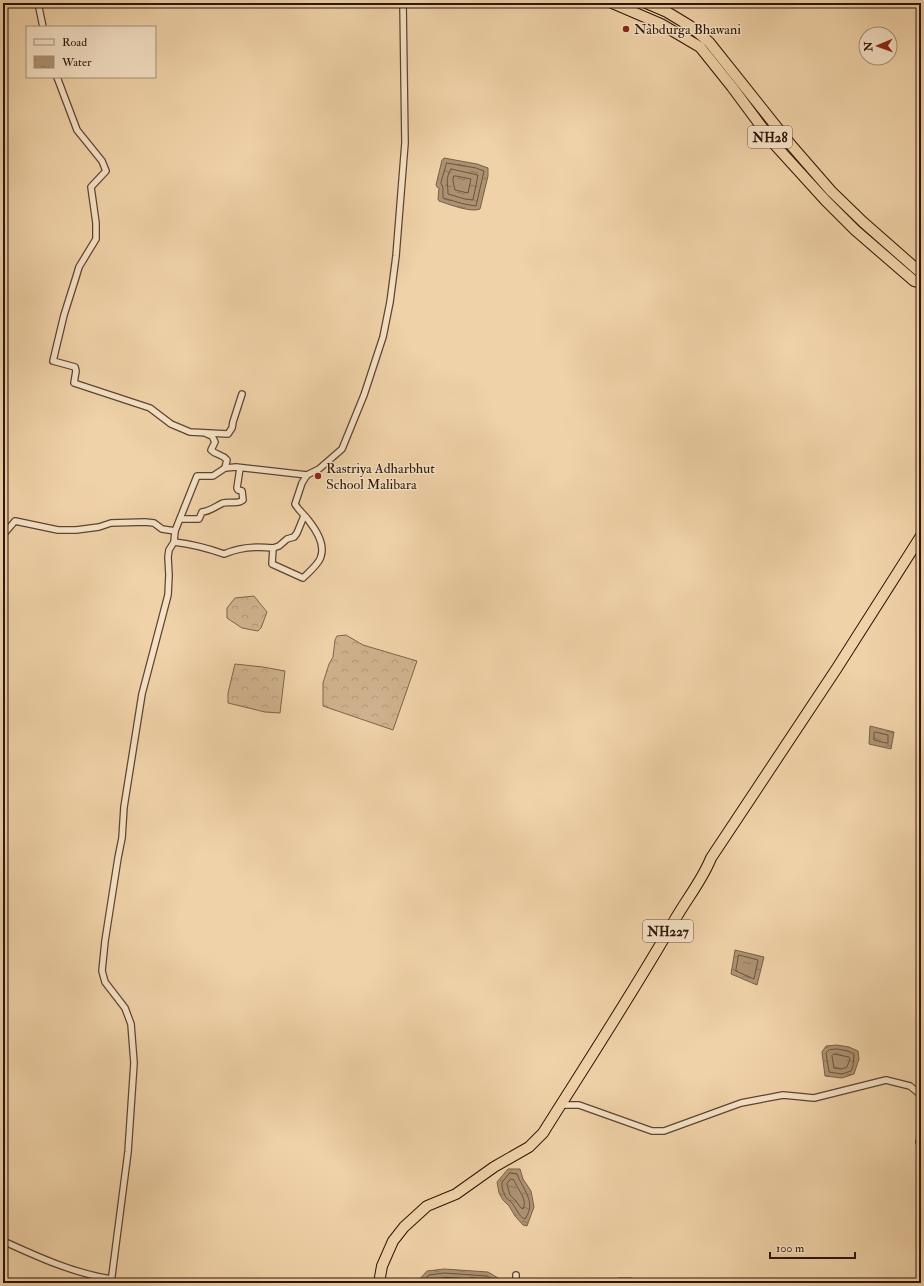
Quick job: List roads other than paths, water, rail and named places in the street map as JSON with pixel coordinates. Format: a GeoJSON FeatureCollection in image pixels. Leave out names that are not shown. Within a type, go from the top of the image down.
{"type":"FeatureCollection","features":[{"type":"Feature","properties":{"kind":"highway","name":"NH28"},"geometry":{"type":"LineString","coordinates":[[612,3],[661,24],[700,47],[736,84],[831,191],[863,222],[921,273]]}},
{"type":"Feature","properties":{"kind":"highway","name":"NH28"},"geometry":{"type":"LineString","coordinates":[[646,3],[667,12],[690,26],[709,42],[775,145],[825,200],[855,230],[914,281],[921,283]]}},
{"type":"Feature","properties":{"kind":"highway"},"geometry":{"type":"LineString","coordinates":[[855,230],[863,222]]}},
{"type":"Feature","properties":{"kind":"highway","name":"NH227"},"geometry":{"type":"LineString","coordinates":[[379,1283],[382,1266],[393,1241],[404,1227],[427,1206],[456,1194],[494,1167],[529,1147],[543,1133],[649,965],[679,912],[705,872],[711,858],[803,720],[921,536]]}},
{"type":"Feature","properties":{"kind":"street"},"geometry":{"type":"LineString","coordinates":[[38,3],[43,26]]}},
{"type":"Feature","properties":{"kind":"street"},"geometry":{"type":"LineString","coordinates":[[273,548],[272,564],[303,578],[321,558],[322,551],[319,534],[295,504],[302,483],[307,476],[342,449],[366,387],[383,337],[390,302],[396,256],[405,143],[403,3]]}},
{"type":"Feature","properties":{"kind":"street"},"geometry":{"type":"LineString","coordinates":[[57,78],[78,130],[102,161],[106,171],[91,187],[96,223],[96,239],[79,267],[64,315],[53,361],[75,367],[74,383],[150,408],[176,427],[190,432],[228,434],[232,428],[242,394]]}},
{"type":"Feature","properties":{"kind":"street"},"geometry":{"type":"LineString","coordinates":[[202,432],[212,436],[214,439],[215,442],[212,450],[214,453],[223,456],[227,460],[225,468]]}},
{"type":"Feature","properties":{"kind":"street"},"geometry":{"type":"LineString","coordinates":[[3,1241],[51,1263],[111,1281],[128,1152],[134,1063],[131,1024],[125,1008],[105,982],[102,971],[105,941],[122,838],[124,807],[142,694],[168,595],[168,557],[174,542],[175,531],[197,476],[213,476],[225,468],[240,468],[307,476]]}},
{"type":"Feature","properties":{"kind":"street"},"geometry":{"type":"LineString","coordinates":[[180,519],[198,519],[202,512],[210,511],[222,504],[240,502],[243,500],[242,491],[238,490],[237,488],[240,468]]}},
{"type":"Feature","properties":{"kind":"street"},"geometry":{"type":"LineString","coordinates":[[174,542],[210,548],[224,554],[243,548],[261,546],[273,548],[279,546],[287,539],[294,537],[304,516]]}},
{"type":"Feature","properties":{"kind":"street"},"geometry":{"type":"LineString","coordinates":[[3,535],[15,521],[58,530],[99,527],[111,523],[145,522],[154,523],[162,529],[175,531]]}},
{"type":"Feature","properties":{"kind":"street"},"geometry":{"type":"LineString","coordinates":[[560,1105],[579,1106],[652,1131],[664,1131],[741,1103],[783,1095],[814,1098],[886,1080],[910,1086],[921,1095]]}},
{"type":"Feature","properties":{"kind":"street"},"geometry":{"type":"LineString","coordinates":[[921,1135],[919,1142],[921,1146]]}},
{"type":"Feature","properties":{"kind":"street"},"geometry":{"type":"LineString","coordinates":[[516,1275],[516,1283]]}},
{"type":"Feature","properties":{"kind":"water"},"geometry":{"type":"Polygon","coordinates":[[[444,158],[477,164],[488,168],[488,176],[480,209],[465,209],[439,201],[439,188],[436,185],[442,160],[444,158]]]}},
{"type":"Feature","properties":{"kind":"water"},"geometry":{"type":"Polygon","coordinates":[[[870,726],[894,732],[891,749],[869,744],[870,726]]]}},
{"type":"Feature","properties":{"kind":"water"},"geometry":{"type":"Polygon","coordinates":[[[735,950],[764,957],[757,985],[731,974],[735,950]]]}},
{"type":"Feature","properties":{"kind":"water"},"geometry":{"type":"Polygon","coordinates":[[[837,1045],[849,1047],[858,1051],[859,1059],[854,1074],[842,1078],[825,1076],[822,1052],[826,1046],[837,1045]]]}},
{"type":"Feature","properties":{"kind":"water"},"geometry":{"type":"Polygon","coordinates":[[[508,1169],[520,1169],[523,1179],[531,1191],[534,1207],[527,1226],[523,1225],[515,1216],[499,1193],[497,1182],[508,1169]]]}},
{"type":"Feature","properties":{"kind":"water"},"geometry":{"type":"Polygon","coordinates":[[[444,1269],[488,1272],[503,1281],[503,1283],[416,1283],[427,1271],[444,1269]]]}},
{"type":"Feature","properties":{"kind":"water"},"geometry":{"type":"Polygon","coordinates":[[[618,1278],[631,1278],[650,1283],[617,1283],[618,1278]]]}},
{"type":"Feature","properties":{"kind":"place","name":"Nabdurga Bhawani"},"geometry":{"type":"Point","coordinates":[626,29]}},
{"type":"Feature","properties":{"kind":"place","name":"Rastriya Adharbhut School Malibara"},"geometry":{"type":"Point","coordinates":[318,476]}}]}
